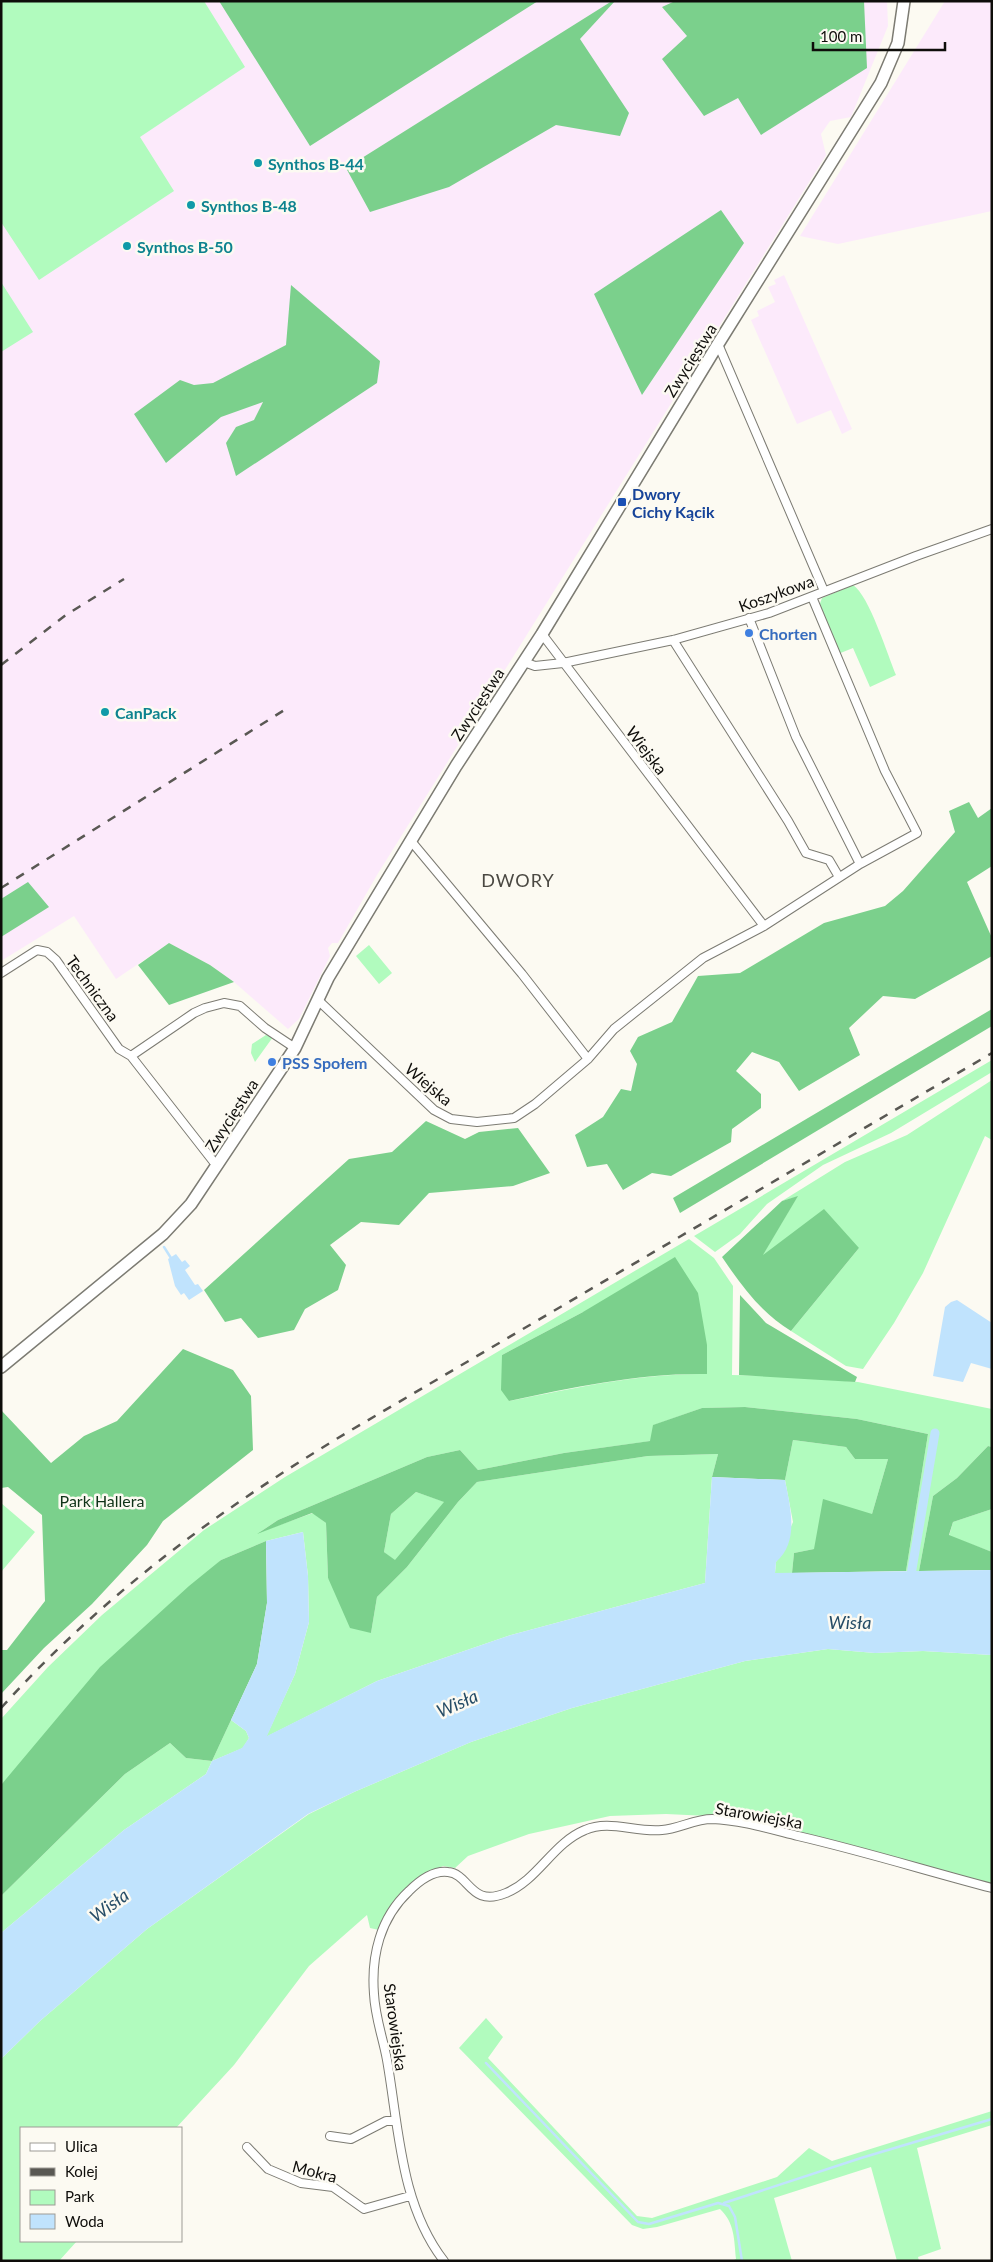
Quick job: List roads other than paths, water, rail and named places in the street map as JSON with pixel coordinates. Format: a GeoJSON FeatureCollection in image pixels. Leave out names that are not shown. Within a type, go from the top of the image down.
{"type":"FeatureCollection","features":[{"type":"Feature","properties":{"kind":"street","name":"Zwycięstwa"},"geometry":{"type":"LineString","coordinates":[[1,1367],[163,1234],[191,1204],[219,1164],[295,1048],[342,954],[456,766],[542,634],[718,344],[881,83],[898,43],[904,1]]}},
{"type":"Feature","properties":{"kind":"street"},"geometry":{"type":"LineString","coordinates":[[718,344],[824,591]]}},
{"type":"Feature","properties":{"kind":"street","name":"Koszykowa"},"geometry":{"type":"LineString","coordinates":[[524,662],[535,666],[563,663],[672,640],[769,613],[992,529]]}},
{"type":"Feature","properties":{"kind":"street","name":"Wiejska"},"geometry":{"type":"LineString","coordinates":[[319,1001],[434,1110],[451,1119],[477,1122],[514,1118],[535,1104],[588,1059],[614,1029],[703,958],[764,926],[860,864],[917,833],[885,771],[812,597]]}},
{"type":"Feature","properties":{"kind":"street"},"geometry":{"type":"LineString","coordinates":[[750,618],[796,737],[860,864]]}},
{"type":"Feature","properties":{"kind":"street"},"geometry":{"type":"LineString","coordinates":[[542,634],[563,663]]}},
{"type":"Feature","properties":{"kind":"street"},"geometry":{"type":"LineString","coordinates":[[672,640],[788,821],[806,853],[829,860],[839,877]]}},
{"type":"Feature","properties":{"kind":"street","name":"Wiejska"},"geometry":{"type":"LineString","coordinates":[[563,663],[764,926]]}},
{"type":"Feature","properties":{"kind":"street"},"geometry":{"type":"LineString","coordinates":[[411,841],[522,974],[588,1059]]}},
{"type":"Feature","properties":{"kind":"street","name":"Techniczna"},"geometry":{"type":"LineString","coordinates":[[1,973],[37,950],[47,952],[56,960],[120,1049],[131,1056],[213,1161],[219,1164]]}},
{"type":"Feature","properties":{"kind":"street"},"geometry":{"type":"LineString","coordinates":[[131,1056],[194,1013],[224,1003],[240,1006],[265,1028],[295,1048]]}},
{"type":"Feature","properties":{"kind":"street","name":"Starowiejska"},"geometry":{"type":"LineString","coordinates":[[444,2261],[432,2244],[410,2196],[374,1995],[377,1942],[386,1921],[399,1900],[417,1883],[439,1871],[454,1872],[475,1894],[488,1898],[504,1894],[523,1884],[572,1837],[584,1830],[599,1825],[661,1830],[710,1819],[750,1824],[845,1847],[992,1888]]}},
{"type":"Feature","properties":{"kind":"street"},"geometry":{"type":"LineString","coordinates":[[330,2136],[351,2139],[386,2121],[396,2121]]}},
{"type":"Feature","properties":{"kind":"street","name":"Mokra"},"geometry":{"type":"LineString","coordinates":[[247,2147],[268,2169],[301,2184],[333,2187],[364,2209],[410,2196]]}},
{"type":"Feature","properties":{"kind":"water"},"geometry":{"type":"Polygon","coordinates":[[[176,1254],[182,1262],[185,1260],[190,1266],[185,1270],[195,1285],[198,1284],[203,1291],[189,1300],[184,1293],[181,1295],[175,1286],[168,1259],[176,1254]]]}},
{"type":"Feature","properties":{"kind":"water"},"geometry":{"type":"Polygon","coordinates":[[[957,1300],[992,1323],[992,1369],[971,1363],[963,1382],[933,1376],[945,1307],[957,1300]]]}},
{"type":"Feature","properties":{"kind":"water","name":"Wisła"},"geometry":{"type":"Polygon","coordinates":[[[712,1477],[785,1480],[791,1512],[791,1534],[783,1554],[776,1562],[775,1573],[992,1570],[992,1655],[923,1651],[875,1653],[828,1649],[745,1661],[572,1708],[471,1742],[354,1792],[308,1814],[147,1929],[40,2021],[1,2059],[1,1933],[124,1830],[206,1774],[212,1761],[242,1748],[249,1738],[246,1731],[231,1720],[257,1664],[267,1603],[266,1541],[303,1532],[308,1576],[309,1622],[295,1674],[267,1736],[377,1681],[511,1635],[705,1583],[712,1477]]]}},
{"type":"Feature","properties":{"kind":"waterway"},"geometry":{"type":"LineString","coordinates":[[164,1247],[171,1258]]}},
{"type":"Feature","properties":{"kind":"waterway"},"geometry":{"type":"LineString","coordinates":[[910,1581],[935,1433]]}},
{"type":"Feature","properties":{"kind":"waterway"},"geometry":{"type":"LineString","coordinates":[[486,2063],[638,2222],[649,2224],[718,2203],[729,2206],[735,2217],[742,2261]]}},
{"type":"Feature","properties":{"kind":"waterway"},"geometry":{"type":"LineString","coordinates":[[724,2203],[861,2158],[992,2119]]}},
{"type":"Feature","properties":{"kind":"railway"},"geometry":{"type":"LineString","coordinates":[[1,665],[66,615],[124,579]]}},
{"type":"Feature","properties":{"kind":"railway"},"geometry":{"type":"LineString","coordinates":[[1,888],[286,709]]}},
{"type":"Feature","properties":{"kind":"railway"},"geometry":{"type":"LineString","coordinates":[[1,1708],[81,1627],[123,1590],[166,1555],[257,1490],[353,1429],[992,1053]]}},
{"type":"Feature","properties":{"kind":"place","name":"Synthos B-44"},"geometry":{"type":"Point","coordinates":[258,163]}},
{"type":"Feature","properties":{"kind":"place","name":"Synthos B-48"},"geometry":{"type":"Point","coordinates":[191,205]}},
{"type":"Feature","properties":{"kind":"place","name":"Synthos B-50"},"geometry":{"type":"Point","coordinates":[127,246]}},
{"type":"Feature","properties":{"kind":"place","name":"Dwory Cichy Kącik"},"geometry":{"type":"Point","coordinates":[622,502]}},
{"type":"Feature","properties":{"kind":"place","name":"Chorten"},"geometry":{"type":"Point","coordinates":[749,633]}},
{"type":"Feature","properties":{"kind":"place","name":"CanPack"},"geometry":{"type":"Point","coordinates":[105,712]}},
{"type":"Feature","properties":{"kind":"place","name":"PSS Społem"},"geometry":{"type":"Point","coordinates":[272,1062]}},
{"type":"Feature","properties":{"kind":"district","name":"DWORY"},"geometry":{"type":"Point","coordinates":[518,880]}},
{"type":"Feature","properties":{"kind":"park label","name":"Park Hallera"},"geometry":{"type":"Point","coordinates":[102,1500]}}]}
